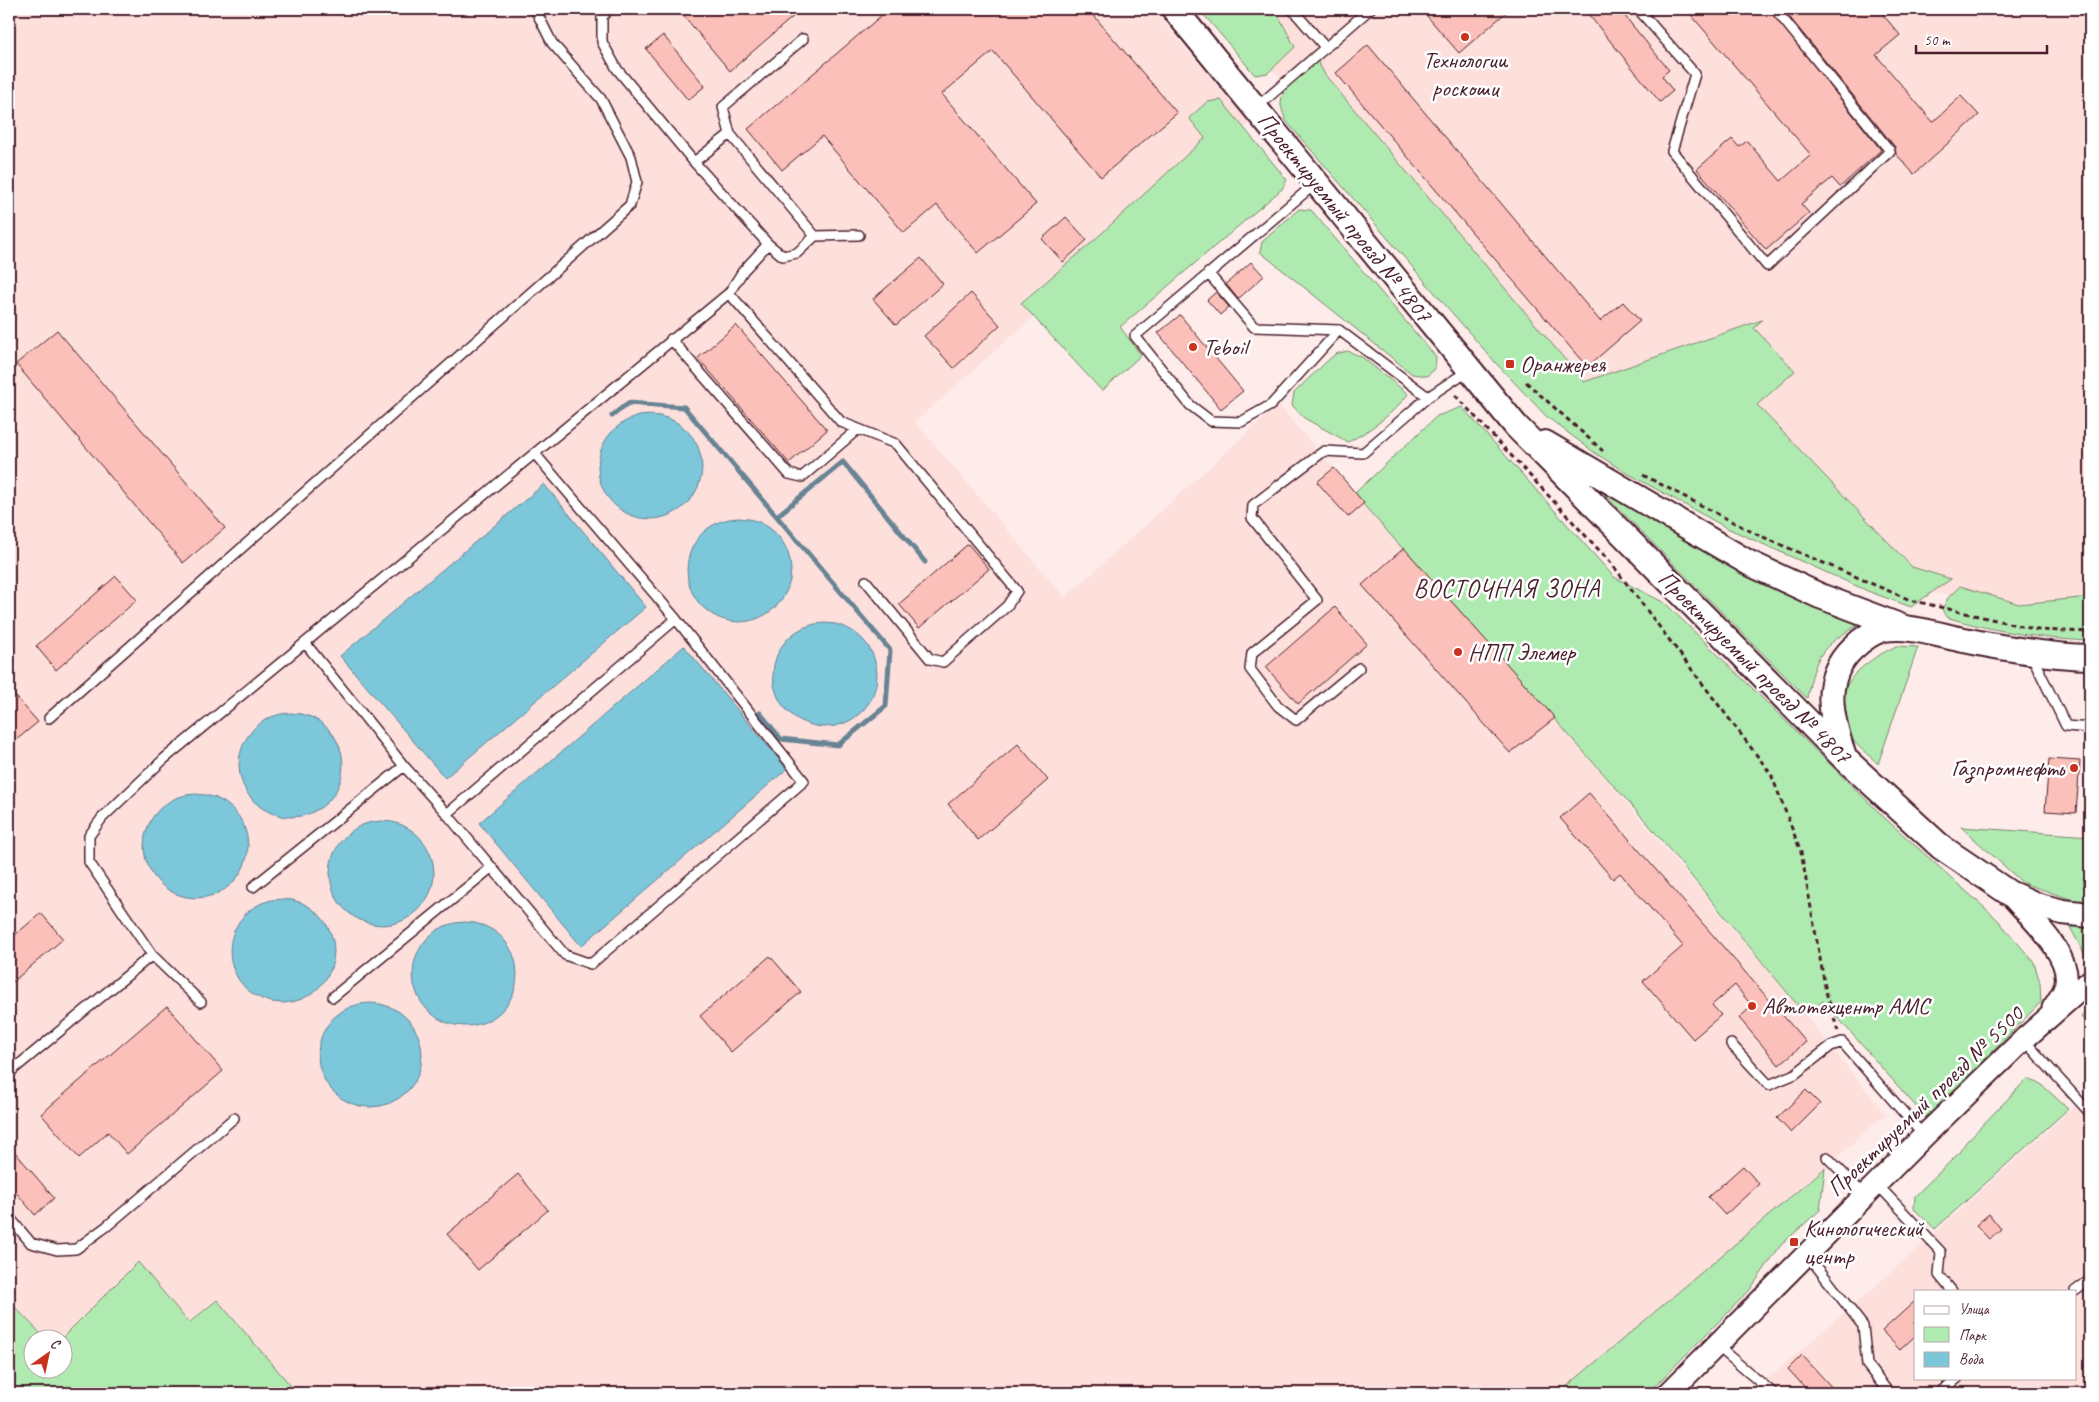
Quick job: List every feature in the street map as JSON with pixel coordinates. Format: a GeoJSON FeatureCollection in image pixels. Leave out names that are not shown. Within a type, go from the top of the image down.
{"type":"FeatureCollection","features":[{"type":"Feature","properties":{"kind":"main road","name":"Проектируемый проезд № 4807"},"geometry":{"type":"LineString","coordinates":[[1174,9],[1516,426],[1844,758],[1941,847],[2009,893],[2039,906],[2063,912],[2090,915]]}},
{"type":"Feature","properties":{"kind":"main road","name":"Проектируемый проезд № 4807"},"geometry":{"type":"LineString","coordinates":[[1516,426],[1749,564],[1820,596],[1905,628]]}},
{"type":"Feature","properties":{"kind":"main road"},"geometry":{"type":"LineString","coordinates":[[1844,758],[1832,716],[1830,700],[1834,674],[1847,654],[1861,640],[1884,629],[1905,628],[2030,652],[2090,657]]}},
{"type":"Feature","properties":{"kind":"street","name":"Проектируемый проезд № 5500"},"geometry":{"type":"LineString","coordinates":[[2009,893],[2051,942],[2062,960],[2065,987],[2048,1017]]}},
{"type":"Feature","properties":{"kind":"street","name":"Проектируемый проезд № 5500"},"geometry":{"type":"LineString","coordinates":[[1669,1393],[1924,1136],[2023,1040],[2090,981]]}},
{"type":"Feature","properties":{"kind":"lane"},"geometry":{"type":"LineString","coordinates":[[50,718],[630,204],[637,182],[631,157],[601,99],[552,43],[535,9]]}},
{"type":"Feature","properties":{"kind":"lane"},"geometry":{"type":"LineString","coordinates":[[609,9],[602,17],[602,42],[617,68],[694,162],[768,244],[783,256],[797,253],[815,236],[859,235]]}},
{"type":"Feature","properties":{"kind":"lane"},"geometry":{"type":"LineString","coordinates":[[1292,9],[1325,47]]}},
{"type":"Feature","properties":{"kind":"lane"},"geometry":{"type":"LineString","coordinates":[[1255,108],[1370,9]]}},
{"type":"Feature","properties":{"kind":"lane"},"geometry":{"type":"LineString","coordinates":[[1638,9],[1696,74],[1672,150],[1767,266],[1890,151],[1775,9]]}},
{"type":"Feature","properties":{"kind":"lane"},"geometry":{"type":"LineString","coordinates":[[803,39],[723,108],[730,134],[815,236]]}},
{"type":"Feature","properties":{"kind":"lane"},"geometry":{"type":"LineString","coordinates":[[694,162],[730,134]]}},
{"type":"Feature","properties":{"kind":"lane"},"geometry":{"type":"LineString","coordinates":[[1316,182],[1134,336],[1190,405],[1211,421],[1241,422],[1271,405],[1338,330]]}},
{"type":"Feature","properties":{"kind":"lane"},"geometry":{"type":"LineString","coordinates":[[201,1002],[152,955],[89,862],[89,836],[102,818],[164,759],[306,644],[671,339],[729,293],[743,271],[768,244]]}},
{"type":"Feature","properties":{"kind":"lane"},"geometry":{"type":"LineString","coordinates":[[1208,274],[1254,327],[1338,330],[1428,397]]}},
{"type":"Feature","properties":{"kind":"lane"},"geometry":{"type":"LineString","coordinates":[[729,293],[841,422],[896,444],[1017,591],[1007,606],[943,662],[930,659],[866,581]]}},
{"type":"Feature","properties":{"kind":"lane"},"geometry":{"type":"LineString","coordinates":[[671,339],[789,474],[802,476],[858,429]]}},
{"type":"Feature","properties":{"kind":"lane"},"geometry":{"type":"LineString","coordinates":[[1359,668],[1296,720],[1278,706],[1250,669],[1252,653],[1317,600],[1252,518],[1253,505],[1324,451],[1363,453],[1428,397],[1469,369]]}},
{"type":"Feature","properties":{"kind":"lane"},"geometry":{"type":"LineString","coordinates":[[306,644],[404,766],[447,814],[565,955],[591,964],[804,781],[676,620],[535,454]]}},
{"type":"Feature","properties":{"kind":"lane"},"geometry":{"type":"LineString","coordinates":[[447,814],[676,620]]}},
{"type":"Feature","properties":{"kind":"lane"},"geometry":{"type":"LineString","coordinates":[[2030,652],[2066,726],[2090,728]]}},
{"type":"Feature","properties":{"kind":"lane"},"geometry":{"type":"LineString","coordinates":[[253,887],[404,766]]}},
{"type":"Feature","properties":{"kind":"lane"},"geometry":{"type":"LineString","coordinates":[[333,998],[492,868]]}},
{"type":"Feature","properties":{"kind":"lane"},"geometry":{"type":"LineString","coordinates":[[9,1073],[152,955]]}},
{"type":"Feature","properties":{"kind":"lane"},"geometry":{"type":"LineString","coordinates":[[2023,1040],[2090,1113]]}},
{"type":"Feature","properties":{"kind":"lane"},"geometry":{"type":"LineString","coordinates":[[1731,1044],[1769,1085],[1795,1074],[1831,1046],[1842,1042],[1924,1136]]}},
{"type":"Feature","properties":{"kind":"lane"},"geometry":{"type":"LineString","coordinates":[[9,1217],[31,1243],[57,1250],[76,1249],[107,1226],[234,1118]]}},
{"type":"Feature","properties":{"kind":"lane"},"geometry":{"type":"LineString","coordinates":[[1827,1157],[1871,1190],[1941,1252],[1939,1275],[1951,1290]]}},
{"type":"Feature","properties":{"kind":"lane"},"geometry":{"type":"LineString","coordinates":[[1807,1254],[1863,1326],[1867,1365],[1889,1393]]}},
{"type":"Feature","properties":{"kind":"lane"},"geometry":{"type":"LineString","coordinates":[[2076,1290],[2090,1280]]}},
{"type":"Feature","properties":{"kind":"lane"},"geometry":{"type":"LineString","coordinates":[[1715,1345],[1773,1393]]}},
{"type":"Feature","properties":{"kind":"lane"},"geometry":{"type":"LineString","coordinates":[[1939,1393],[1955,1380]]}},
{"type":"Feature","properties":{"kind":"path"},"geometry":{"type":"LineString","coordinates":[[1526,382],[1609,457]]}},
{"type":"Feature","properties":{"kind":"path"},"geometry":{"type":"LineString","coordinates":[[1446,385],[1611,563],[1771,774],[1801,852],[1826,992],[1842,1042]]}},
{"type":"Feature","properties":{"kind":"path"},"geometry":{"type":"LineString","coordinates":[[1635,470],[1756,534],[1910,600],[2038,630],[2090,632]]}},
{"type":"Feature","properties":{"kind":"shaded area"},"geometry":{"type":"Polygon","coordinates":[[[9,9],[1152,9],[1250,123],[915,422],[1065,598],[1278,405],[1555,718],[1791,998],[1885,1114],[1825,1168],[1559,1393],[297,1393],[217,1300],[189,1324],[138,1262],[70,1330],[37,1330],[9,1301],[9,9]]]}},
{"type":"Feature","properties":{"kind":"shaded area"},"geometry":{"type":"Polygon","coordinates":[[[1220,9],[2090,9],[2090,623],[1895,585],[1642,440],[1487,315],[1220,9]]]}},
{"type":"Feature","properties":{"kind":"shaded area"},"geometry":{"type":"Polygon","coordinates":[[[2090,1092],[2090,1393],[1750,1393],[1869,1292],[2090,1092]]]}},
{"type":"Feature","properties":{"kind":"green space"},"geometry":{"type":"Polygon","coordinates":[[[1199,9],[1275,9],[1295,47],[1268,73],[1255,75],[1199,9]]]}},
{"type":"Feature","properties":{"kind":"green space"},"geometry":{"type":"Polygon","coordinates":[[[1317,60],[1325,75],[1584,382],[1762,320],[1754,328],[1795,371],[1757,405],[1912,567],[1951,579],[1911,607],[1870,592],[1727,528],[1627,473],[1595,453],[1547,417],[1493,360],[1286,121],[1281,105],[1284,91],[1294,79],[1317,60]]]}},
{"type":"Feature","properties":{"kind":"green space"},"geometry":{"type":"Polygon","coordinates":[[[1221,100],[1287,180],[1282,189],[1120,327],[1141,355],[1102,391],[1021,303],[1089,245],[1205,138],[1189,118],[1207,102],[1221,100]]]}},
{"type":"Feature","properties":{"kind":"green space"},"geometry":{"type":"Polygon","coordinates":[[[1299,209],[1311,210],[1436,357],[1435,369],[1427,376],[1412,374],[1260,252],[1262,242],[1299,209]]]}},
{"type":"Feature","properties":{"kind":"green space"},"geometry":{"type":"Polygon","coordinates":[[[1348,351],[1362,357],[1408,394],[1381,421],[1365,433],[1348,442],[1304,418],[1292,405],[1294,393],[1308,379],[1335,354],[1348,351]]]}},
{"type":"Feature","properties":{"kind":"green space"},"geometry":{"type":"Polygon","coordinates":[[[1462,407],[1614,577],[1665,603],[1889,822],[1996,918],[2034,962],[2040,983],[2041,1002],[1927,1119],[1823,1001],[1805,1014],[1649,825],[1354,494],[1437,416],[1462,407]]]}},
{"type":"Feature","properties":{"kind":"green space"},"geometry":{"type":"Polygon","coordinates":[[[1603,493],[1772,586],[1858,625],[1835,640],[1822,654],[1813,672],[1807,698],[1603,493]]]}},
{"type":"Feature","properties":{"kind":"green space"},"geometry":{"type":"Polygon","coordinates":[[[1960,586],[2019,604],[2090,597],[2090,641],[2017,634],[1946,617],[1942,609],[1948,598],[1960,586]]]}},
{"type":"Feature","properties":{"kind":"green space"},"geometry":{"type":"Polygon","coordinates":[[[1896,646],[1918,647],[1878,764],[1850,736],[1844,720],[1842,705],[1844,692],[1858,671],[1882,653],[1896,646]]]}},
{"type":"Feature","properties":{"kind":"green space"},"geometry":{"type":"Polygon","coordinates":[[[1961,827],[2090,836],[2090,899],[2079,902],[2023,883],[1961,827]]]}},
{"type":"Feature","properties":{"kind":"green space"},"geometry":{"type":"Polygon","coordinates":[[[2090,926],[2090,965],[2070,927],[2090,926]]]}},
{"type":"Feature","properties":{"kind":"green space"},"geometry":{"type":"Polygon","coordinates":[[[2090,1007],[2090,1027],[2081,1017],[2090,1007]]]}},
{"type":"Feature","properties":{"kind":"green space"},"geometry":{"type":"Polygon","coordinates":[[[2027,1079],[2041,1084],[2068,1109],[1935,1229],[1914,1209],[1915,1196],[1958,1154],[1966,1142],[2027,1079]]]}},
{"type":"Feature","properties":{"kind":"green space"},"geometry":{"type":"Polygon","coordinates":[[[1825,1168],[1820,1210],[1781,1245],[1749,1291],[1648,1393],[1559,1393],[1825,1168]]]}},
{"type":"Feature","properties":{"kind":"green space"},"geometry":{"type":"Polygon","coordinates":[[[138,1262],[189,1323],[217,1300],[297,1393],[9,1393],[9,1301],[37,1330],[22,1330],[22,1380],[72,1380],[72,1330],[70,1330],[138,1262]]]}},
{"type":"Feature","properties":{"kind":"water"},"geometry":{"type":"Polygon","coordinates":[[[650,415],[670,419],[687,430],[698,447],[702,467],[698,487],[687,504],[670,515],[650,519],[630,515],[613,504],[602,487],[598,467],[602,447],[613,430],[630,419],[650,415]]]}},
{"type":"Feature","properties":{"kind":"water"},"geometry":{"type":"Polygon","coordinates":[[[544,484],[646,607],[445,778],[340,656],[544,484]]]}},
{"type":"Feature","properties":{"kind":"water"},"geometry":{"type":"Polygon","coordinates":[[[739,518],[759,522],[776,533],[787,550],[791,570],[787,590],[776,607],[759,618],[739,622],[719,618],[702,607],[691,590],[687,570],[691,550],[702,533],[719,522],[739,518]]]}},
{"type":"Feature","properties":{"kind":"water"},"geometry":{"type":"Polygon","coordinates":[[[825,623],[845,627],[862,638],[873,655],[877,675],[873,695],[862,712],[845,723],[825,727],[805,723],[788,712],[777,695],[773,675],[777,655],[788,638],[805,627],[825,623]]]}},
{"type":"Feature","properties":{"kind":"water"},"geometry":{"type":"Polygon","coordinates":[[[684,646],[787,769],[581,946],[479,823],[684,646]]]}},
{"type":"Feature","properties":{"kind":"water"},"geometry":{"type":"Polygon","coordinates":[[[291,713],[311,717],[328,728],[339,745],[343,765],[339,785],[328,802],[311,813],[291,817],[271,813],[254,802],[243,785],[239,765],[243,745],[254,728],[271,717],[291,713]]]}},
{"type":"Feature","properties":{"kind":"water"},"geometry":{"type":"Polygon","coordinates":[[[196,794],[216,798],[233,809],[244,826],[248,846],[244,866],[233,883],[216,894],[196,898],[176,894],[159,883],[148,866],[144,846],[148,826],[159,809],[176,798],[196,794]]]}},
{"type":"Feature","properties":{"kind":"water"},"geometry":{"type":"Polygon","coordinates":[[[382,821],[402,825],[419,836],[430,853],[434,873],[430,893],[419,910],[402,921],[382,925],[362,921],[345,910],[334,893],[330,873],[334,853],[345,836],[362,825],[382,821]]]}},
{"type":"Feature","properties":{"kind":"water"},"geometry":{"type":"Polygon","coordinates":[[[282,899],[302,903],[319,914],[330,931],[334,951],[330,971],[319,988],[302,999],[282,1003],[262,999],[245,988],[234,971],[230,951],[234,931],[245,914],[262,903],[282,899]]]}},
{"type":"Feature","properties":{"kind":"water"},"geometry":{"type":"Polygon","coordinates":[[[465,922],[485,926],[502,937],[513,954],[517,974],[513,994],[502,1011],[485,1022],[465,1026],[445,1022],[428,1011],[417,994],[413,974],[417,954],[428,937],[445,926],[465,922]]]}},
{"type":"Feature","properties":{"kind":"water"},"geometry":{"type":"Polygon","coordinates":[[[370,1003],[390,1007],[407,1018],[418,1035],[422,1055],[418,1075],[407,1092],[390,1103],[370,1107],[350,1103],[333,1092],[322,1075],[318,1055],[322,1035],[333,1018],[350,1007],[370,1003]]]}},
{"type":"Feature","properties":{"kind":"building"},"geometry":{"type":"Polygon","coordinates":[[[678,9],[802,9],[730,71],[678,9]]]}},
{"type":"Feature","properties":{"kind":"building"},"geometry":{"type":"Polygon","coordinates":[[[889,9],[1088,9],[1177,113],[1101,177],[993,51],[942,94],[1036,204],[978,253],[937,205],[904,233],[822,136],[782,170],[748,129],[889,9]]]}},
{"type":"Feature","properties":{"kind":"building"},"geometry":{"type":"Polygon","coordinates":[[[1421,9],[1510,9],[1459,53],[1421,9]]]}},
{"type":"Feature","properties":{"kind":"building"},"geometry":{"type":"Polygon","coordinates":[[[1584,9],[1619,9],[1669,70],[1662,76],[1673,91],[1660,102],[1584,9]]]}},
{"type":"Feature","properties":{"kind":"building"},"geometry":{"type":"Polygon","coordinates":[[[1686,9],[1769,9],[1881,150],[1840,187],[1832,178],[1801,204],[1809,213],[1766,250],[1697,169],[1732,139],[1739,147],[1747,141],[1781,181],[1811,155],[1686,9]]]}},
{"type":"Feature","properties":{"kind":"building"},"geometry":{"type":"Polygon","coordinates":[[[1783,9],[1878,9],[1900,35],[1876,55],[1933,122],[1961,96],[1979,115],[1914,174],[1896,154],[1895,147],[1783,9]]]}},
{"type":"Feature","properties":{"kind":"building"},"geometry":{"type":"Polygon","coordinates":[[[663,35],[705,86],[688,100],[646,49],[663,35]]]}},
{"type":"Feature","properties":{"kind":"building"},"geometry":{"type":"Polygon","coordinates":[[[1368,45],[1600,321],[1623,302],[1640,321],[1587,367],[1336,73],[1368,45]]]}},
{"type":"Feature","properties":{"kind":"building"},"geometry":{"type":"Polygon","coordinates":[[[1066,217],[1087,240],[1063,262],[1042,239],[1066,217]]]}},
{"type":"Feature","properties":{"kind":"building"},"geometry":{"type":"Polygon","coordinates":[[[921,258],[943,284],[896,325],[873,299],[921,258]]]}},
{"type":"Feature","properties":{"kind":"building"},"geometry":{"type":"Polygon","coordinates":[[[1251,262],[1264,276],[1238,299],[1226,284],[1251,262]]]}},
{"type":"Feature","properties":{"kind":"building"},"geometry":{"type":"Polygon","coordinates":[[[1216,292],[1229,307],[1220,315],[1207,300],[1216,292]]]}},
{"type":"Feature","properties":{"kind":"building"},"geometry":{"type":"Polygon","coordinates":[[[971,293],[1000,325],[954,368],[924,336],[971,293]]]}},
{"type":"Feature","properties":{"kind":"building"},"geometry":{"type":"Polygon","coordinates":[[[1180,315],[1243,391],[1221,409],[1158,333],[1180,315]]]}},
{"type":"Feature","properties":{"kind":"building"},"geometry":{"type":"Polygon","coordinates":[[[736,325],[827,430],[789,463],[698,358],[736,325]]]}},
{"type":"Feature","properties":{"kind":"building"},"geometry":{"type":"Polygon","coordinates":[[[57,330],[225,528],[183,563],[16,364],[57,330]]]}},
{"type":"Feature","properties":{"kind":"building"},"geometry":{"type":"Polygon","coordinates":[[[1334,468],[1364,503],[1348,517],[1317,482],[1334,468]]]}},
{"type":"Feature","properties":{"kind":"building"},"geometry":{"type":"Polygon","coordinates":[[[968,544],[989,569],[919,628],[899,604],[968,544]]]}},
{"type":"Feature","properties":{"kind":"building","name":"НПП Элемер"},"geometry":{"type":"Polygon","coordinates":[[[1404,548],[1555,718],[1510,753],[1362,585],[1404,548]]]}},
{"type":"Feature","properties":{"kind":"building"},"geometry":{"type":"Polygon","coordinates":[[[116,576],[137,600],[56,670],[36,646],[116,576]]]}},
{"type":"Feature","properties":{"kind":"building"},"geometry":{"type":"Polygon","coordinates":[[[1335,607],[1367,644],[1298,704],[1266,667],[1335,607]]]}},
{"type":"Feature","properties":{"kind":"building"},"geometry":{"type":"Polygon","coordinates":[[[9,689],[38,722],[15,741],[9,734],[9,689]]]}},
{"type":"Feature","properties":{"kind":"building"},"geometry":{"type":"Polygon","coordinates":[[[1018,744],[1048,780],[978,840],[948,804],[1018,744]]]}},
{"type":"Feature","properties":{"kind":"building"},"geometry":{"type":"Polygon","coordinates":[[[2049,759],[2080,761],[2076,813],[2045,811],[2049,759]]]}},
{"type":"Feature","properties":{"kind":"building"},"geometry":{"type":"Polygon","coordinates":[[[1589,793],[1806,1042],[1779,1065],[1739,1018],[1752,1006],[1735,985],[1712,1005],[1721,1015],[1693,1039],[1643,981],[1683,946],[1620,873],[1613,879],[1560,818],[1589,793]]]}},
{"type":"Feature","properties":{"kind":"building"},"geometry":{"type":"Polygon","coordinates":[[[41,913],[63,939],[9,985],[9,940],[41,913]]]}},
{"type":"Feature","properties":{"kind":"building"},"geometry":{"type":"Polygon","coordinates":[[[770,956],[801,992],[731,1052],[700,1016],[770,956]]]}},
{"type":"Feature","properties":{"kind":"building"},"geometry":{"type":"Polygon","coordinates":[[[167,1006],[223,1071],[127,1154],[108,1132],[79,1158],[41,1114],[167,1006]]]}},
{"type":"Feature","properties":{"kind":"building"},"geometry":{"type":"Polygon","coordinates":[[[1806,1090],[1820,1104],[1791,1133],[1777,1118],[1806,1090]]]}},
{"type":"Feature","properties":{"kind":"building"},"geometry":{"type":"Polygon","coordinates":[[[9,1145],[54,1198],[35,1215],[9,1184],[9,1145]]]}},
{"type":"Feature","properties":{"kind":"building"},"geometry":{"type":"Polygon","coordinates":[[[1743,1166],[1759,1184],[1725,1215],[1708,1197],[1743,1166]]]}},
{"type":"Feature","properties":{"kind":"building"},"geometry":{"type":"Polygon","coordinates":[[[518,1174],[548,1210],[478,1270],[447,1234],[518,1174]]]}},
{"type":"Feature","properties":{"kind":"building"},"geometry":{"type":"Polygon","coordinates":[[[1989,1214],[2001,1229],[1989,1239],[1976,1225],[1989,1214]]]}},
{"type":"Feature","properties":{"kind":"building"},"geometry":{"type":"Polygon","coordinates":[[[1914,1302],[1914,1337],[1900,1350],[1882,1331],[1914,1302]]]}},
{"type":"Feature","properties":{"kind":"building"},"geometry":{"type":"Polygon","coordinates":[[[1802,1355],[1837,1393],[1810,1393],[1788,1369],[1802,1355]]]}},
{"type":"Feature","properties":{"kind":"waterway"},"geometry":{"type":"LineString","coordinates":[[612,416],[628,403],[684,407],[890,650],[886,706],[838,745],[781,739],[760,713]]}},
{"type":"Feature","properties":{"kind":"waterway"},"geometry":{"type":"LineString","coordinates":[[777,516],[843,462],[925,562]]}},
{"type":"Feature","properties":{"kind":"place","name":"Технологии роскоши"},"geometry":{"type":"Point","coordinates":[1465,37]}},
{"type":"Feature","properties":{"kind":"place","name":"Teboil"},"geometry":{"type":"Point","coordinates":[1193,347]}},
{"type":"Feature","properties":{"kind":"place","name":"Оранжерея"},"geometry":{"type":"Point","coordinates":[1510,364]}},
{"type":"Feature","properties":{"kind":"place","name":"НПП Элемер"},"geometry":{"type":"Point","coordinates":[1458,652]}},
{"type":"Feature","properties":{"kind":"place","name":"Газпромнефть"},"geometry":{"type":"Point","coordinates":[2074,768]}},
{"type":"Feature","properties":{"kind":"place","name":"Автотехцентр АМС"},"geometry":{"type":"Point","coordinates":[1752,1006]}},
{"type":"Feature","properties":{"kind":"place","name":"Кинологический центр"},"geometry":{"type":"Point","coordinates":[1794,1242]}},
{"type":"Feature","properties":{"kind":"district","name":"ВОСТОЧНАЯ ЗОНА"},"geometry":{"type":"Point","coordinates":[1507,588]}}]}
